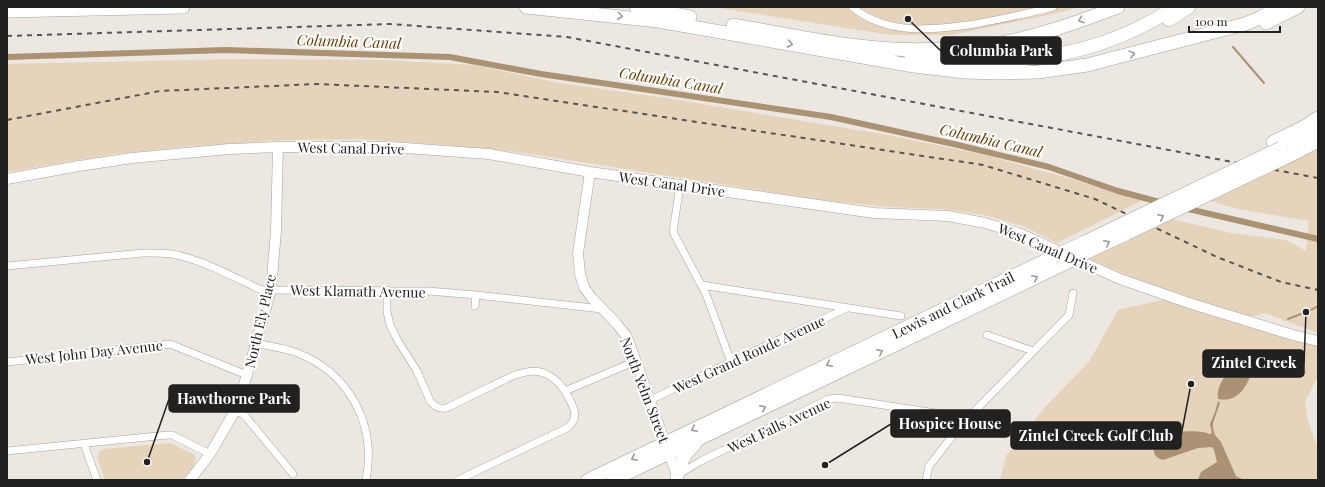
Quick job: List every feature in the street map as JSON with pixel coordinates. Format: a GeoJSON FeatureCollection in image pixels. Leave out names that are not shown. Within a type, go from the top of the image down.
{"type":"FeatureCollection","features":[{"type":"Feature","properties":{"kind":"highway"},"geometry":{"type":"LineString","coordinates":[[7,11],[183,7]]}},
{"type":"Feature","properties":{"kind":"highway"},"geometry":{"type":"LineString","coordinates":[[526,7],[664,22],[914,66],[995,73],[1038,72],[1087,65],[1251,22],[1278,7]]}},
{"type":"Feature","properties":{"kind":"highway"},"geometry":{"type":"LineString","coordinates":[[637,7],[842,43],[875,48],[906,50],[978,46],[1012,41],[1039,34],[1118,7]]}},
{"type":"Feature","properties":{"kind":"highway"},"geometry":{"type":"LineString","coordinates":[[842,43],[888,53],[936,60],[976,62],[1018,61],[1053,56],[1101,43],[1140,26],[1175,7]]}},
{"type":"Feature","properties":{"kind":"highway"},"geometry":{"type":"LineString","coordinates":[[914,66],[974,70],[1005,70],[1036,67],[1067,61],[1100,52],[1130,40],[1160,26],[1190,7]]}},
{"type":"Feature","properties":{"kind":"highway"},"geometry":{"type":"LineString","coordinates":[[1167,44],[1247,29],[1263,24],[1298,7]]}},
{"type":"Feature","properties":{"kind":"highway"},"geometry":{"type":"LineString","coordinates":[[1122,230],[1156,201],[1281,148],[1318,118]]}},
{"type":"Feature","properties":{"kind":"highway","name":"Lewis and Clark Trail"},"geometry":{"type":"LineString","coordinates":[[613,480],[668,448],[1053,257],[1086,247],[1122,230],[1281,148],[1318,131]]}},
{"type":"Feature","properties":{"kind":"highway","name":"Lewis and Clark Trail"},"geometry":{"type":"LineString","coordinates":[[1281,148],[1318,141]]}},
{"type":"Feature","properties":{"kind":"highway"},"geometry":{"type":"LineString","coordinates":[[1281,148],[1318,145]]}},
{"type":"Feature","properties":{"kind":"highway","name":"Lewis and Clark Trail"},"geometry":{"type":"LineString","coordinates":[[588,480],[668,448],[702,437],[1066,263],[1086,247]]}},
{"type":"Feature","properties":{"kind":"highway"},"geometry":{"type":"LineString","coordinates":[[676,479],[685,453],[702,437]]}},
{"type":"Feature","properties":{"kind":"street"},"geometry":{"type":"LineString","coordinates":[[852,7],[868,17],[884,24],[907,29],[923,30],[997,20],[1053,7]]}},
{"type":"Feature","properties":{"kind":"street","name":"West Canal Drive"},"geometry":{"type":"LineString","coordinates":[[7,179],[132,158],[221,149],[278,146],[391,147],[489,154],[590,172],[874,213],[948,216],[985,223],[1020,234],[1120,279],[1192,304],[1318,341]]}},
{"type":"Feature","properties":{"kind":"street","name":"North Ely Place"},"geometry":{"type":"LineString","coordinates":[[190,480],[210,454],[235,411],[247,375],[271,290],[276,231],[278,146]]}},
{"type":"Feature","properties":{"kind":"street","name":"North Yelm Street"},"geometry":{"type":"LineString","coordinates":[[590,172],[580,236],[578,268],[584,286],[591,297],[623,331],[630,344],[668,448],[676,479]]}},
{"type":"Feature","properties":{"kind":"street"},"geometry":{"type":"LineString","coordinates":[[680,185],[673,232],[701,285],[731,362]]}},
{"type":"Feature","properties":{"kind":"street","name":"West Klamath Avenue"},"geometry":{"type":"LineString","coordinates":[[7,266],[143,253],[176,254],[190,258],[260,289],[388,290],[428,292],[476,295],[602,309]]}},
{"type":"Feature","properties":{"kind":"street"},"geometry":{"type":"LineString","coordinates":[[701,285],[901,316]]}},
{"type":"Feature","properties":{"kind":"street"},"geometry":{"type":"LineString","coordinates":[[388,290],[387,312],[393,333],[417,371],[430,401],[437,407],[442,409],[447,408],[515,375],[529,371],[549,374],[561,384],[575,411],[575,416],[571,425],[567,428],[458,480]]}},
{"type":"Feature","properties":{"kind":"street"},"geometry":{"type":"LineString","coordinates":[[926,480],[929,466],[962,424],[1069,315],[1073,293]]}},
{"type":"Feature","properties":{"kind":"street"},"geometry":{"type":"LineString","coordinates":[[475,306],[476,295]]}},
{"type":"Feature","properties":{"kind":"street","name":"West Grand Ronde Avenue"},"geometry":{"type":"LineString","coordinates":[[650,400],[847,308]]}},
{"type":"Feature","properties":{"kind":"street"},"geometry":{"type":"LineString","coordinates":[[986,335],[1033,351]]}},
{"type":"Feature","properties":{"kind":"street"},"geometry":{"type":"LineString","coordinates":[[256,343],[294,352],[307,358],[329,372],[346,389],[360,412],[367,433],[369,457],[366,480]]}},
{"type":"Feature","properties":{"kind":"street","name":"West John Day Avenue"},"geometry":{"type":"LineString","coordinates":[[7,362],[170,344],[247,375]]}},
{"type":"Feature","properties":{"kind":"street"},"geometry":{"type":"LineString","coordinates":[[565,391],[636,361]]}},
{"type":"Feature","properties":{"kind":"street","name":"West Falls Avenue"},"geometry":{"type":"LineString","coordinates":[[676,479],[701,461],[828,400],[838,398],[928,411],[952,417],[962,424]]}},
{"type":"Feature","properties":{"kind":"street"},"geometry":{"type":"LineString","coordinates":[[235,411],[243,414],[293,474]]}},
{"type":"Feature","properties":{"kind":"street"},"geometry":{"type":"LineString","coordinates":[[7,451],[172,435],[210,454]]}},
{"type":"Feature","properties":{"kind":"street"},"geometry":{"type":"LineString","coordinates":[[84,444],[97,480]]}},
{"type":"Feature","properties":{"kind":"shaded area"},"geometry":{"type":"Polygon","coordinates":[[[713,7],[1076,7],[1067,11],[951,35],[891,35],[713,7]]]}},
{"type":"Feature","properties":{"kind":"shaded area"},"geometry":{"type":"Polygon","coordinates":[[[236,59],[384,60],[474,65],[559,83],[666,98],[882,134],[981,154],[1071,179],[1141,201],[1057,243],[1025,227],[984,215],[942,209],[888,207],[820,200],[518,152],[361,139],[287,140],[192,146],[115,154],[7,172],[7,64],[236,59]]]}},
{"type":"Feature","properties":{"kind":"shaded area"},"geometry":{"type":"Polygon","coordinates":[[[1318,150],[1318,333],[1265,313],[1250,317],[1142,282],[1088,258],[1171,219],[1231,233],[1286,240],[1306,251],[1309,221],[1238,209],[1208,200],[1294,159],[1318,150]]]}},
{"type":"Feature","properties":{"kind":"shaded area"},"geometry":{"type":"Polygon","coordinates":[[[1170,298],[1293,341],[1318,346],[1318,376],[1305,401],[1308,421],[1318,449],[1318,480],[1000,480],[1006,456],[1045,407],[1089,362],[1118,310],[1170,298]]]}},
{"type":"Feature","properties":{"kind":"shaded area"},"geometry":{"type":"Polygon","coordinates":[[[1243,362],[1251,366],[1252,371],[1244,388],[1231,399],[1218,399],[1219,387],[1224,377],[1233,368],[1243,362]]]}},
{"type":"Feature","properties":{"kind":"shaded area"},"geometry":{"type":"Polygon","coordinates":[[[1218,401],[1220,403],[1213,423],[1215,435],[1221,442],[1236,476],[1244,480],[1198,480],[1201,472],[1217,462],[1212,447],[1198,448],[1163,460],[1157,458],[1154,452],[1154,445],[1158,439],[1166,435],[1194,431],[1209,434],[1212,433],[1210,424],[1218,401]]]}},
{"type":"Feature","properties":{"kind":"shaded area"},"geometry":{"type":"Polygon","coordinates":[[[170,443],[195,455],[194,466],[182,480],[105,480],[97,457],[103,449],[170,443]]]}},
{"type":"Feature","properties":{"kind":"waterway"},"geometry":{"type":"LineString","coordinates":[[1233,47],[1264,83]]}},
{"type":"Feature","properties":{"kind":"waterway","name":"Columbia Canal"},"geometry":{"type":"LineString","coordinates":[[7,57],[226,50],[450,57],[541,74],[831,117],[1049,167],[1118,191],[1163,203]]}},
{"type":"Feature","properties":{"kind":"waterway","name":"Columbia Canal"},"geometry":{"type":"LineString","coordinates":[[1184,208],[1318,239]]}},
{"type":"Feature","properties":{"kind":"waterway"},"geometry":{"type":"LineString","coordinates":[[1288,319],[1318,306]]}},
{"type":"Feature","properties":{"kind":"railway"},"geometry":{"type":"LineString","coordinates":[[7,36],[390,24],[567,37],[1318,178]]}},
{"type":"Feature","properties":{"kind":"railway"},"geometry":{"type":"LineString","coordinates":[[7,120],[160,91],[317,84],[497,92],[983,165],[1095,199],[1217,257],[1281,282],[1318,290]]}},
{"type":"Feature","properties":{"kind":"place","name":"Columbia Park"},"geometry":{"type":"Point","coordinates":[908,19]}},
{"type":"Feature","properties":{"kind":"place","name":"Zintel Creek"},"geometry":{"type":"Point","coordinates":[1306,312]}},
{"type":"Feature","properties":{"kind":"place","name":"Zintel Creek Golf Club"},"geometry":{"type":"Point","coordinates":[1191,384]}},
{"type":"Feature","properties":{"kind":"place","name":"Hawthorne Park"},"geometry":{"type":"Point","coordinates":[147,462]}},
{"type":"Feature","properties":{"kind":"place","name":"Hospice House"},"geometry":{"type":"Point","coordinates":[825,465]}}]}
